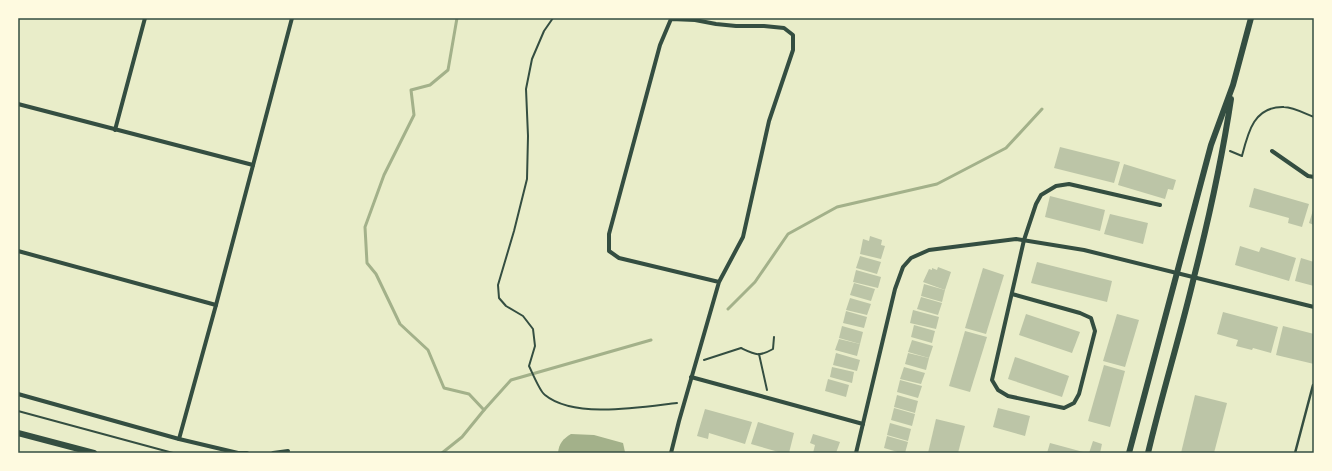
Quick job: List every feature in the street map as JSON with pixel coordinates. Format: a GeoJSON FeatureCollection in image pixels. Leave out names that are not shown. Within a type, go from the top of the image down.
{"type":"FeatureCollection","features":[{"type":"Feature","properties":{"kind":"main road"},"geometry":{"type":"LineString","coordinates":[[1131,452],[1211,145],[1233,85],[1251,18]]}},
{"type":"Feature","properties":{"kind":"main road"},"geometry":{"type":"LineString","coordinates":[[1148,453],[1161,397],[1194,278],[1224,149],[1233,85]]}},
{"type":"Feature","properties":{"kind":"main road"},"geometry":{"type":"LineString","coordinates":[[18,433],[94,453]]}},
{"type":"Feature","properties":{"kind":"street"},"geometry":{"type":"LineString","coordinates":[[115,130],[145,18]]}},
{"type":"Feature","properties":{"kind":"street"},"geometry":{"type":"LineString","coordinates":[[179,439],[292,18]]}},
{"type":"Feature","properties":{"kind":"street"},"geometry":{"type":"LineString","coordinates":[[671,453],[691,377],[719,282],[743,237],[769,121],[793,50],[793,35],[784,28],[736,26],[695,20],[671,19],[660,45],[609,234],[609,251],[619,258],[719,282]]}},
{"type":"Feature","properties":{"kind":"street"},"geometry":{"type":"LineString","coordinates":[[18,104],[253,165]]}},
{"type":"Feature","properties":{"kind":"street"},"geometry":{"type":"LineString","coordinates":[[1272,151],[1308,176],[1314,177]]}},
{"type":"Feature","properties":{"kind":"street"},"geometry":{"type":"LineString","coordinates":[[1012,294],[1080,313],[1091,318],[1095,331],[1079,394],[1074,403],[1064,408],[1008,396],[998,390],[992,380],[1024,240],[1036,204],[1041,195],[1056,186],[1069,184],[1160,205]]}},
{"type":"Feature","properties":{"kind":"street"},"geometry":{"type":"LineString","coordinates":[[856,453],[895,289],[903,267],[911,258],[929,250],[1016,239],[1024,240],[1084,250],[1314,307]]}},
{"type":"Feature","properties":{"kind":"street"},"geometry":{"type":"LineString","coordinates":[[18,251],[216,305]]}},
{"type":"Feature","properties":{"kind":"street"},"geometry":{"type":"LineString","coordinates":[[691,377],[863,424]]}},
{"type":"Feature","properties":{"kind":"street"},"geometry":{"type":"LineString","coordinates":[[18,394],[179,439],[238,453],[246,453]]}},
{"type":"Feature","properties":{"kind":"street"},"geometry":{"type":"LineString","coordinates":[[273,453],[288,451]]}},
{"type":"Feature","properties":{"kind":"lane"},"geometry":{"type":"LineString","coordinates":[[1295,453],[1314,385]]}},
{"type":"Feature","properties":{"kind":"path"},"geometry":{"type":"LineString","coordinates":[[553,18],[544,31],[532,59],[526,89],[528,136],[527,179],[498,285],[499,298],[506,306],[523,316],[533,329],[535,346],[529,366],[544,395],[564,406],[604,410],[684,402]]}},
{"type":"Feature","properties":{"kind":"path"},"geometry":{"type":"LineString","coordinates":[[1224,149],[1242,156],[1254,119],[1270,109],[1286,107],[1314,117]]}},
{"type":"Feature","properties":{"kind":"path"},"geometry":{"type":"LineString","coordinates":[[695,363],[741,348],[753,354],[764,354],[773,349],[774,337]]}},
{"type":"Feature","properties":{"kind":"path"},"geometry":{"type":"LineString","coordinates":[[759,354],[769,398]]}},
{"type":"Feature","properties":{"kind":"path"},"geometry":{"type":"LineString","coordinates":[[18,412],[173,453]]}},
{"type":"Feature","properties":{"kind":"shaded area"},"geometry":{"type":"Polygon","coordinates":[[[571,434],[594,435],[623,443],[625,452],[558,453],[562,442],[571,434]]]}},
{"type":"Feature","properties":{"kind":"building"},"geometry":{"type":"Polygon","coordinates":[[[1060,147],[1120,162],[1114,183],[1054,168],[1060,147]]]}},
{"type":"Feature","properties":{"kind":"building"},"geometry":{"type":"Polygon","coordinates":[[[1124,164],[1176,180],[1173,190],[1168,189],[1165,199],[1118,185],[1124,164]]]}},
{"type":"Feature","properties":{"kind":"building"},"geometry":{"type":"Polygon","coordinates":[[[1254,188],[1309,204],[1302,227],[1288,223],[1289,218],[1249,207],[1254,188]]]}},
{"type":"Feature","properties":{"kind":"building"},"geometry":{"type":"Polygon","coordinates":[[[1050,196],[1105,210],[1100,231],[1045,217],[1050,196]]]}},
{"type":"Feature","properties":{"kind":"building"},"geometry":{"type":"Polygon","coordinates":[[[1314,207],[1314,225],[1309,223],[1314,207]]]}},
{"type":"Feature","properties":{"kind":"building"},"geometry":{"type":"Polygon","coordinates":[[[1110,214],[1148,223],[1143,244],[1104,234],[1110,214]]]}},
{"type":"Feature","properties":{"kind":"building"},"geometry":{"type":"Polygon","coordinates":[[[870,236],[882,240],[881,245],[885,246],[881,259],[860,254],[863,239],[869,241],[870,236]]]}},
{"type":"Feature","properties":{"kind":"building"},"geometry":{"type":"Polygon","coordinates":[[[1240,246],[1259,252],[1261,247],[1296,258],[1289,281],[1235,265],[1240,246]]]}},
{"type":"Feature","properties":{"kind":"building"},"geometry":{"type":"Polygon","coordinates":[[[860,256],[881,262],[877,274],[856,268],[860,256]]]}},
{"type":"Feature","properties":{"kind":"building"},"geometry":{"type":"Polygon","coordinates":[[[1301,258],[1314,262],[1314,286],[1295,281],[1301,258]]]}},
{"type":"Feature","properties":{"kind":"building"},"geometry":{"type":"Polygon","coordinates":[[[1037,262],[1112,281],[1107,302],[1031,283],[1037,262]]]}},
{"type":"Feature","properties":{"kind":"building"},"geometry":{"type":"Polygon","coordinates":[[[938,267],[951,272],[945,290],[923,282],[929,269],[932,270],[932,268],[937,270],[938,267]]]}},
{"type":"Feature","properties":{"kind":"building"},"geometry":{"type":"Polygon","coordinates":[[[983,268],[1004,275],[986,334],[965,328],[983,268]]]}},
{"type":"Feature","properties":{"kind":"building"},"geometry":{"type":"Polygon","coordinates":[[[856,270],[881,277],[878,288],[853,282],[856,270]]]}},
{"type":"Feature","properties":{"kind":"building"},"geometry":{"type":"Polygon","coordinates":[[[854,283],[875,289],[871,301],[850,295],[854,283]]]}},
{"type":"Feature","properties":{"kind":"building"},"geometry":{"type":"Polygon","coordinates":[[[924,284],[945,290],[942,302],[921,296],[924,284]]]}},
{"type":"Feature","properties":{"kind":"building"},"geometry":{"type":"Polygon","coordinates":[[[921,297],[942,303],[938,315],[917,309],[921,297]]]}},
{"type":"Feature","properties":{"kind":"building"},"geometry":{"type":"Polygon","coordinates":[[[850,298],[871,304],[867,315],[846,310],[850,298]]]}},
{"type":"Feature","properties":{"kind":"building"},"geometry":{"type":"Polygon","coordinates":[[[913,310],[939,317],[936,329],[910,323],[913,310]]]}},
{"type":"Feature","properties":{"kind":"building"},"geometry":{"type":"Polygon","coordinates":[[[846,311],[867,317],[864,328],[843,323],[846,311]]]}},
{"type":"Feature","properties":{"kind":"building"},"geometry":{"type":"Polygon","coordinates":[[[1223,312],[1278,327],[1271,353],[1253,348],[1252,350],[1236,346],[1238,340],[1217,334],[1223,312]]]}},
{"type":"Feature","properties":{"kind":"building"},"geometry":{"type":"Polygon","coordinates":[[[1026,314],[1080,332],[1072,353],[1019,335],[1026,314]]]}},
{"type":"Feature","properties":{"kind":"building"},"geometry":{"type":"Polygon","coordinates":[[[1117,314],[1139,320],[1125,367],[1103,361],[1117,314]]]}},
{"type":"Feature","properties":{"kind":"building"},"geometry":{"type":"Polygon","coordinates":[[[914,325],[935,331],[932,343],[911,337],[914,325]]]}},
{"type":"Feature","properties":{"kind":"building"},"geometry":{"type":"Polygon","coordinates":[[[842,326],[863,332],[860,344],[839,338],[842,326]]]}},
{"type":"Feature","properties":{"kind":"building"},"geometry":{"type":"Polygon","coordinates":[[[1283,326],[1314,334],[1314,364],[1276,355],[1283,326]]]}},
{"type":"Feature","properties":{"kind":"building"},"geometry":{"type":"Polygon","coordinates":[[[965,331],[987,337],[970,392],[949,386],[965,331]]]}},
{"type":"Feature","properties":{"kind":"building"},"geometry":{"type":"Polygon","coordinates":[[[839,339],[860,344],[857,356],[835,350],[839,339]]]}},
{"type":"Feature","properties":{"kind":"building"},"geometry":{"type":"Polygon","coordinates":[[[912,340],[933,346],[929,358],[908,352],[912,340]]]}},
{"type":"Feature","properties":{"kind":"building"},"geometry":{"type":"Polygon","coordinates":[[[836,353],[860,360],[857,371],[833,365],[836,353]]]}},
{"type":"Feature","properties":{"kind":"building"},"geometry":{"type":"Polygon","coordinates":[[[908,353],[929,358],[926,370],[905,364],[908,353]]]}},
{"type":"Feature","properties":{"kind":"building"},"geometry":{"type":"Polygon","coordinates":[[[1015,357],[1069,376],[1062,397],[1008,379],[1015,357]]]}},
{"type":"Feature","properties":{"kind":"building"},"geometry":{"type":"Polygon","coordinates":[[[1104,365],[1125,371],[1110,427],[1088,421],[1104,365]]]}},
{"type":"Feature","properties":{"kind":"building"},"geometry":{"type":"Polygon","coordinates":[[[832,367],[854,372],[852,383],[830,377],[832,367]]]}},
{"type":"Feature","properties":{"kind":"building"},"geometry":{"type":"Polygon","coordinates":[[[904,367],[925,373],[921,384],[900,379],[904,367]]]}},
{"type":"Feature","properties":{"kind":"building"},"geometry":{"type":"Polygon","coordinates":[[[828,379],[849,385],[846,397],[825,391],[828,379]]]}},
{"type":"Feature","properties":{"kind":"building"},"geometry":{"type":"Polygon","coordinates":[[[900,380],[922,386],[918,398],[897,392],[900,380]]]}},
{"type":"Feature","properties":{"kind":"building"},"geometry":{"type":"Polygon","coordinates":[[[897,395],[918,401],[915,413],[894,407],[897,395]]]}},
{"type":"Feature","properties":{"kind":"building"},"geometry":{"type":"Polygon","coordinates":[[[1195,395],[1227,403],[1214,453],[1181,453],[1195,395]]]}},
{"type":"Feature","properties":{"kind":"building"},"geometry":{"type":"Polygon","coordinates":[[[894,408],[915,414],[912,426],[891,420],[894,408]]]}},
{"type":"Feature","properties":{"kind":"building"},"geometry":{"type":"Polygon","coordinates":[[[998,408],[1030,416],[1025,436],[993,427],[998,408]]]}},
{"type":"Feature","properties":{"kind":"building"},"geometry":{"type":"Polygon","coordinates":[[[705,409],[752,422],[745,444],[709,433],[708,439],[697,436],[705,409]]]}},
{"type":"Feature","properties":{"kind":"building"},"geometry":{"type":"Polygon","coordinates":[[[936,419],[965,426],[958,453],[928,453],[936,419]]]}},
{"type":"Feature","properties":{"kind":"building"},"geometry":{"type":"Polygon","coordinates":[[[758,422],[794,433],[789,453],[782,453],[751,444],[758,422]]]}},
{"type":"Feature","properties":{"kind":"building"},"geometry":{"type":"Polygon","coordinates":[[[890,423],[911,429],[908,441],[887,435],[890,423]]]}},
{"type":"Feature","properties":{"kind":"building"},"geometry":{"type":"Polygon","coordinates":[[[813,434],[840,442],[836,453],[813,453],[815,445],[810,443],[813,434]]]}},
{"type":"Feature","properties":{"kind":"building"},"geometry":{"type":"Polygon","coordinates":[[[887,436],[908,442],[905,453],[884,448],[887,436]]]}},
{"type":"Feature","properties":{"kind":"building"},"geometry":{"type":"Polygon","coordinates":[[[1093,441],[1102,444],[1100,453],[1089,453],[1093,441]]]}},
{"type":"Feature","properties":{"kind":"building"},"geometry":{"type":"Polygon","coordinates":[[[1050,443],[1087,453],[1047,453],[1050,443]]]}},
{"type":"Feature","properties":{"kind":"waterway"},"geometry":{"type":"LineString","coordinates":[[457,18],[448,70],[430,85],[411,90],[414,115],[384,175],[365,227],[367,263],[376,274],[400,324],[428,350],[444,388],[469,394],[484,410]]}},
{"type":"Feature","properties":{"kind":"waterway"},"geometry":{"type":"LineString","coordinates":[[728,309],[755,282],[788,234],[837,207],[937,184],[1006,148],[1042,109]]}},
{"type":"Feature","properties":{"kind":"waterway"},"geometry":{"type":"LineString","coordinates":[[442,453],[462,437],[511,380],[651,340]]}}]}
